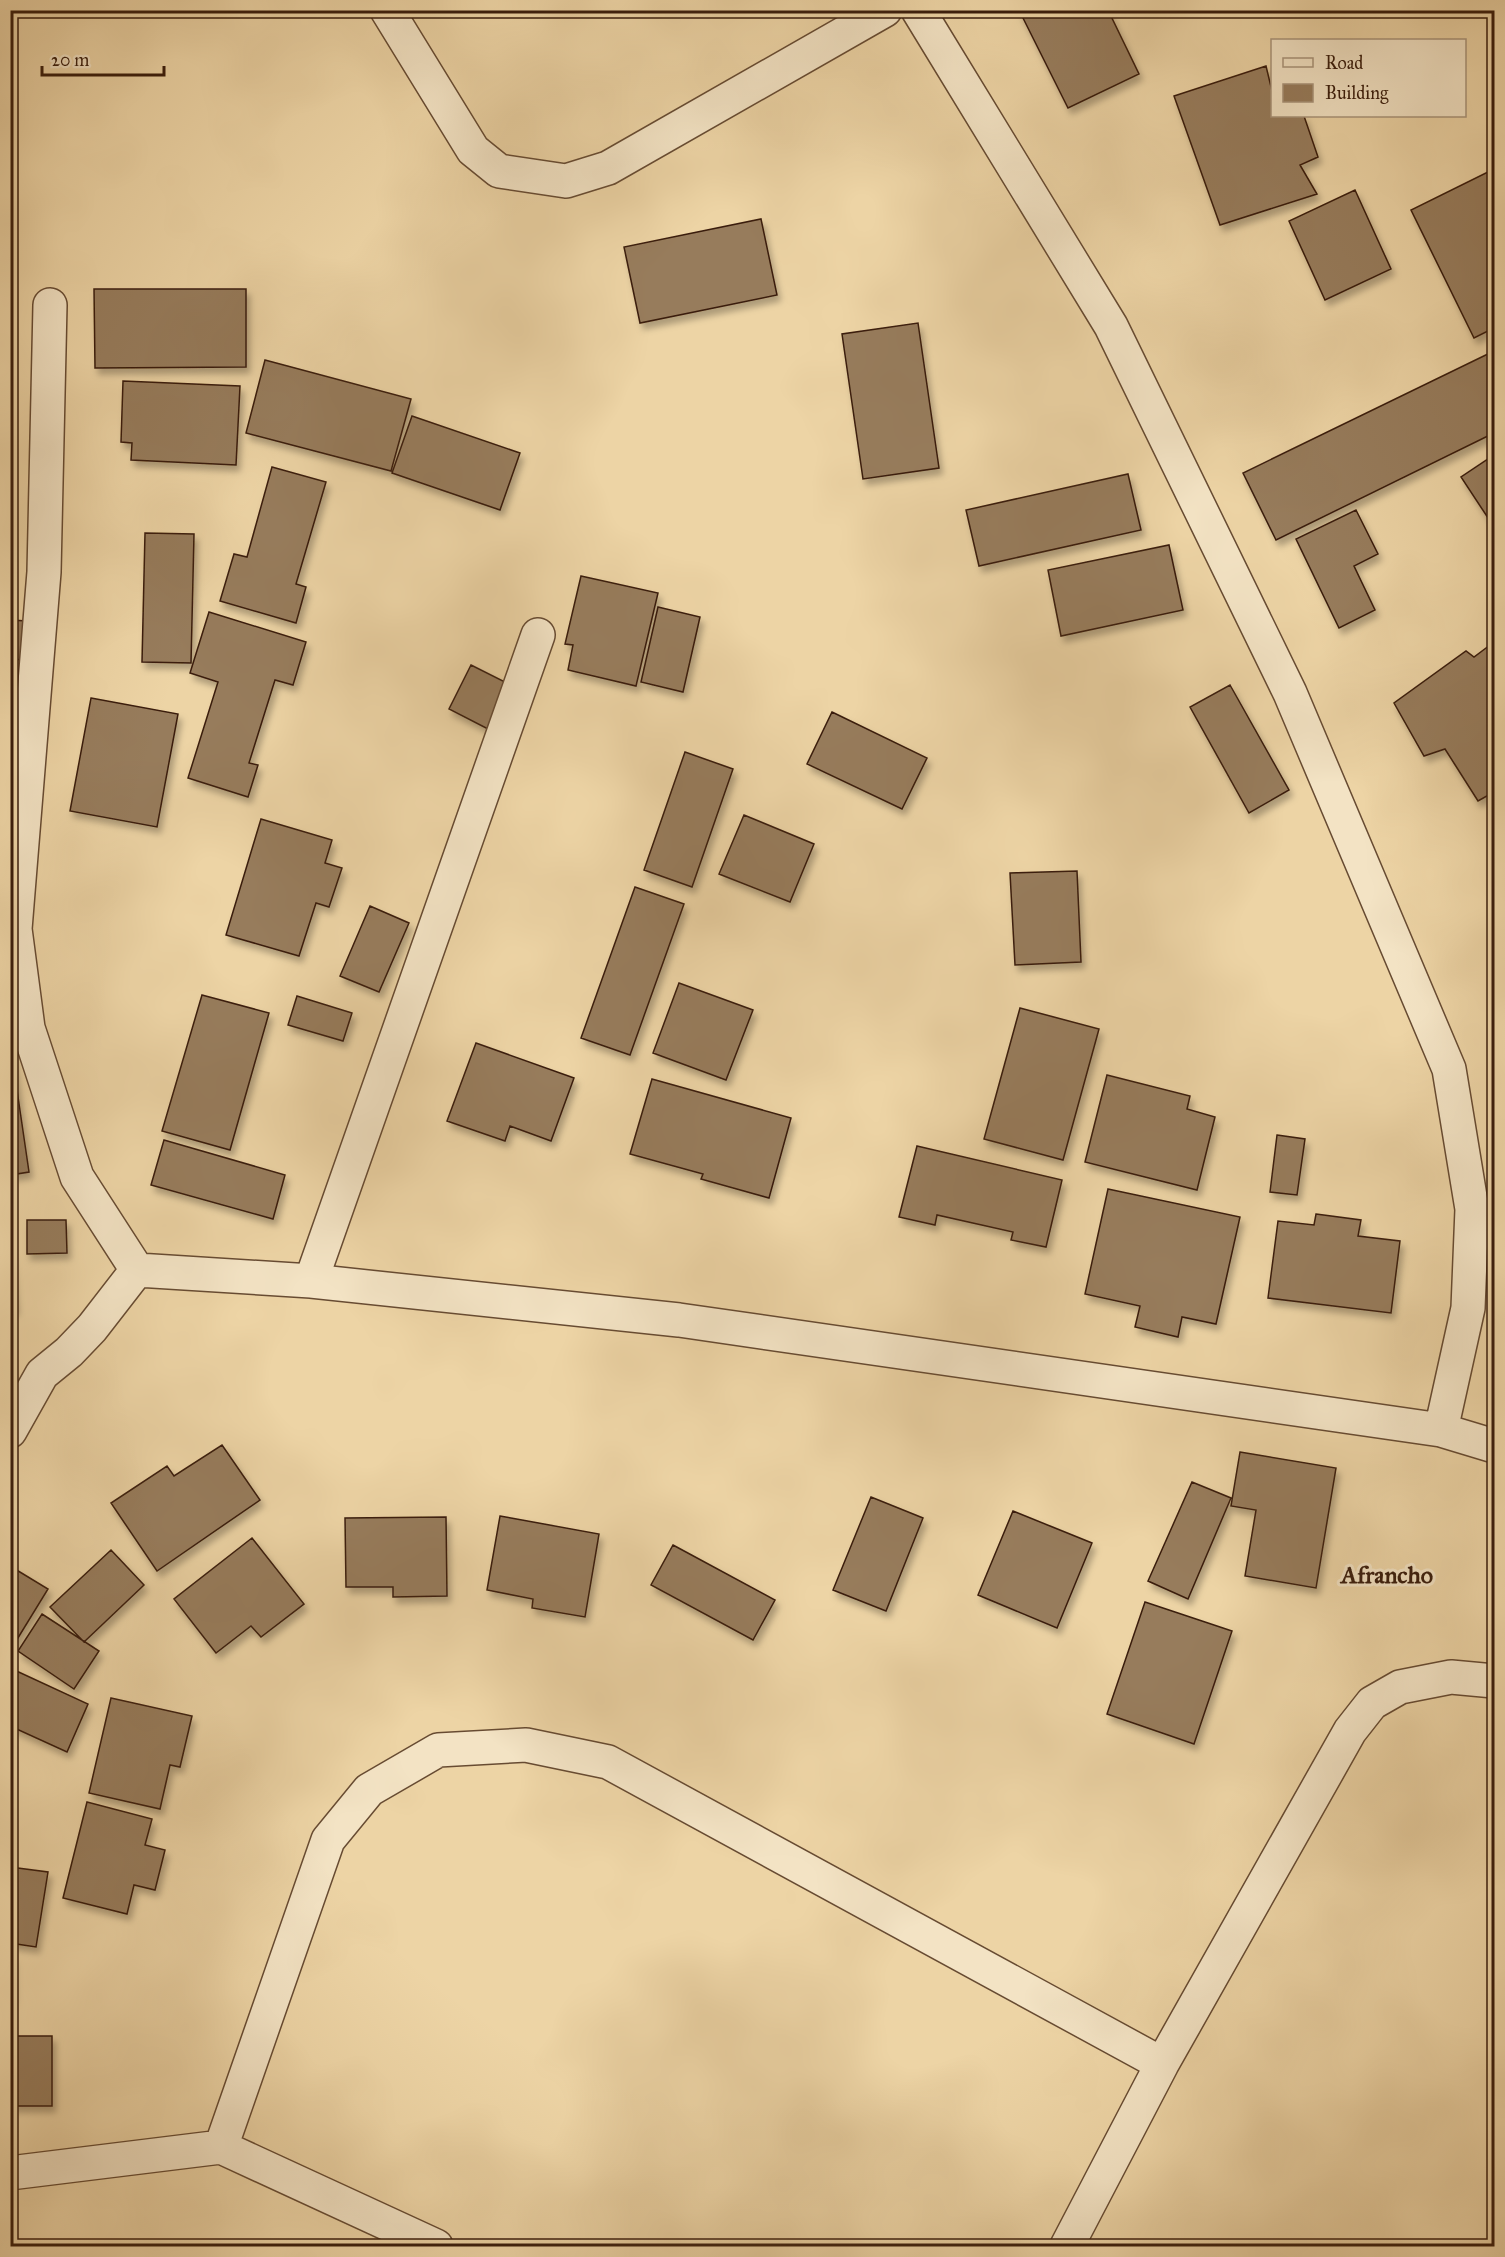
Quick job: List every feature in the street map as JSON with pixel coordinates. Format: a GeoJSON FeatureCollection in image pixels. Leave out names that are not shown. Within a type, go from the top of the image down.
{"type":"FeatureCollection","features":[{"type":"Feature","properties":{"kind":"street"},"geometry":{"type":"LineString","coordinates":[[387,10],[473,150],[500,171],[566,181],[608,168],[885,10]]}},
{"type":"Feature","properties":{"kind":"street"},"geometry":{"type":"LineString","coordinates":[[918,10],[1112,326],[1290,693],[1449,1068],[1472,1209],[1468,1308],[1441,1430]]}},
{"type":"Feature","properties":{"kind":"street"},"geometry":{"type":"LineString","coordinates":[[50,305],[44,572],[15,929],[28,1028],[77,1177],[136,1270]]}},
{"type":"Feature","properties":{"kind":"street"},"geometry":{"type":"LineString","coordinates":[[311,1281],[538,635]]}},
{"type":"Feature","properties":{"kind":"street"},"geometry":{"type":"LineString","coordinates":[[136,1270],[311,1281],[679,1320],[1441,1430],[1494,1446]]}},
{"type":"Feature","properties":{"kind":"street"},"geometry":{"type":"LineString","coordinates":[[10,1431],[26,1375],[69,1352],[92,1328],[136,1270]]}},
{"type":"Feature","properties":{"kind":"street"},"geometry":{"type":"LineString","coordinates":[[1067,2247],[1162,2064],[1350,1731],[1372,1704],[1400,1687],[1451,1677],[1494,1681]]}},
{"type":"Feature","properties":{"kind":"street"},"geometry":{"type":"LineString","coordinates":[[221,2147],[328,1840],[369,1790],[438,1750],[526,1745],[608,1762],[1162,2064]]}},
{"type":"Feature","properties":{"kind":"street"},"geometry":{"type":"LineString","coordinates":[[10,2173],[221,2147],[436,2247]]}},
{"type":"Feature","properties":{"kind":"building"},"geometry":{"type":"Polygon","coordinates":[[[1019,10],[1108,10],[1139,74],[1068,108],[1019,10]]]}},
{"type":"Feature","properties":{"kind":"building"},"geometry":{"type":"Polygon","coordinates":[[[1266,66],[1271,87],[1271,117],[1304,117],[1318,157],[1300,165],[1317,194],[1220,225],[1174,96],[1266,66]]]}},
{"type":"Feature","properties":{"kind":"building"},"geometry":{"type":"Polygon","coordinates":[[[1494,169],[1494,328],[1474,338],[1411,210],[1494,169]]]}},
{"type":"Feature","properties":{"kind":"building"},"geometry":{"type":"Polygon","coordinates":[[[1355,190],[1391,269],[1325,300],[1289,221],[1355,190]]]}},
{"type":"Feature","properties":{"kind":"building"},"geometry":{"type":"Polygon","coordinates":[[[761,219],[777,295],[640,323],[624,247],[761,219]]]}},
{"type":"Feature","properties":{"kind":"building"},"geometry":{"type":"Polygon","coordinates":[[[94,289],[246,289],[246,367],[95,368],[94,289]]]}},
{"type":"Feature","properties":{"kind":"building"},"geometry":{"type":"Polygon","coordinates":[[[918,323],[939,468],[863,479],[842,334],[918,323]]]}},
{"type":"Feature","properties":{"kind":"building"},"geometry":{"type":"Polygon","coordinates":[[[1494,351],[1494,433],[1276,540],[1243,473],[1494,351]]]}},
{"type":"Feature","properties":{"kind":"building"},"geometry":{"type":"Polygon","coordinates":[[[265,360],[411,399],[391,471],[246,433],[265,360]]]}},
{"type":"Feature","properties":{"kind":"building"},"geometry":{"type":"Polygon","coordinates":[[[123,381],[240,386],[236,465],[131,460],[132,443],[121,442],[123,381]]]}},
{"type":"Feature","properties":{"kind":"building"},"geometry":{"type":"Polygon","coordinates":[[[412,416],[520,453],[500,510],[392,473],[412,416]]]}},
{"type":"Feature","properties":{"kind":"building"},"geometry":{"type":"Polygon","coordinates":[[[1494,455],[1494,527],[1461,477],[1494,455]]]}},
{"type":"Feature","properties":{"kind":"building"},"geometry":{"type":"Polygon","coordinates":[[[272,467],[326,482],[296,584],[306,587],[296,623],[220,601],[234,554],[247,557],[272,467]]]}},
{"type":"Feature","properties":{"kind":"building"},"geometry":{"type":"Polygon","coordinates":[[[1128,474],[1141,530],[979,566],[966,510],[1128,474]]]}},
{"type":"Feature","properties":{"kind":"building"},"geometry":{"type":"Polygon","coordinates":[[[1356,510],[1378,554],[1354,566],[1375,610],[1339,628],[1296,539],[1356,510]]]}},
{"type":"Feature","properties":{"kind":"building"},"geometry":{"type":"Polygon","coordinates":[[[145,533],[194,534],[191,663],[142,662],[145,533]]]}},
{"type":"Feature","properties":{"kind":"building"},"geometry":{"type":"Polygon","coordinates":[[[1169,545],[1183,610],[1061,636],[1048,570],[1169,545]]]}},
{"type":"Feature","properties":{"kind":"building"},"geometry":{"type":"Polygon","coordinates":[[[581,576],[658,593],[636,686],[568,670],[573,645],[565,644],[581,576]]]}},
{"type":"Feature","properties":{"kind":"building"},"geometry":{"type":"Polygon","coordinates":[[[658,607],[700,617],[683,692],[641,682],[658,607]]]}},
{"type":"Feature","properties":{"kind":"building"},"geometry":{"type":"Polygon","coordinates":[[[209,612],[306,642],[293,685],[275,680],[249,763],[258,765],[248,797],[188,778],[218,682],[190,673],[209,612]]]}},
{"type":"Feature","properties":{"kind":"building"},"geometry":{"type":"Polygon","coordinates":[[[10,620],[27,621],[26,660],[10,659],[10,620]]]}},
{"type":"Feature","properties":{"kind":"building"},"geometry":{"type":"Polygon","coordinates":[[[1490,645],[1494,652],[1494,792],[1478,801],[1445,749],[1424,756],[1394,703],[1466,651],[1474,657],[1490,645]]]}},
{"type":"Feature","properties":{"kind":"building"},"geometry":{"type":"Polygon","coordinates":[[[471,665],[511,685],[488,729],[449,709],[471,665]]]}},
{"type":"Feature","properties":{"kind":"building"},"geometry":{"type":"Polygon","coordinates":[[[1230,685],[1289,790],[1249,813],[1190,707],[1230,685]]]}},
{"type":"Feature","properties":{"kind":"building"},"geometry":{"type":"Polygon","coordinates":[[[91,698],[178,714],[157,827],[70,811],[91,698]]]}},
{"type":"Feature","properties":{"kind":"building"},"geometry":{"type":"Polygon","coordinates":[[[832,712],[927,758],[902,809],[807,764],[832,712]]]}},
{"type":"Feature","properties":{"kind":"building"},"geometry":{"type":"Polygon","coordinates":[[[685,752],[733,769],[692,887],[644,870],[685,752]]]}},
{"type":"Feature","properties":{"kind":"building"},"geometry":{"type":"Polygon","coordinates":[[[744,815],[814,844],[790,902],[719,874],[744,815]]]}},
{"type":"Feature","properties":{"kind":"building"},"geometry":{"type":"Polygon","coordinates":[[[261,819],[332,840],[325,863],[342,868],[329,907],[316,903],[299,956],[226,935],[261,819]]]}},
{"type":"Feature","properties":{"kind":"building"},"geometry":{"type":"Polygon","coordinates":[[[1077,871],[1081,962],[1015,965],[1010,873],[1077,871]]]}},
{"type":"Feature","properties":{"kind":"building"},"geometry":{"type":"Polygon","coordinates":[[[635,887],[684,904],[630,1055],[581,1038],[635,887]]]}},
{"type":"Feature","properties":{"kind":"building"},"geometry":{"type":"Polygon","coordinates":[[[370,906],[409,923],[379,992],[340,976],[370,906]]]}},
{"type":"Feature","properties":{"kind":"building"},"geometry":{"type":"Polygon","coordinates":[[[679,983],[753,1010],[726,1080],[653,1053],[679,983]]]}},
{"type":"Feature","properties":{"kind":"building"},"geometry":{"type":"Polygon","coordinates":[[[202,995],[269,1013],[230,1150],[162,1131],[202,995]]]}},
{"type":"Feature","properties":{"kind":"building"},"geometry":{"type":"Polygon","coordinates":[[[297,996],[352,1013],[343,1041],[288,1025],[297,996]]]}},
{"type":"Feature","properties":{"kind":"building"},"geometry":{"type":"Polygon","coordinates":[[[1020,1008],[1099,1029],[1063,1160],[984,1139],[1020,1008]]]}},
{"type":"Feature","properties":{"kind":"building"},"geometry":{"type":"Polygon","coordinates":[[[476,1043],[574,1078],[551,1141],[510,1126],[505,1141],[447,1121],[476,1043]]]}},
{"type":"Feature","properties":{"kind":"building"},"geometry":{"type":"Polygon","coordinates":[[[10,1049],[29,1172],[10,1175],[10,1049]]]}},
{"type":"Feature","properties":{"kind":"building"},"geometry":{"type":"Polygon","coordinates":[[[1107,1075],[1190,1096],[1187,1109],[1215,1117],[1197,1190],[1085,1162],[1107,1075]]]}},
{"type":"Feature","properties":{"kind":"building"},"geometry":{"type":"Polygon","coordinates":[[[652,1079],[791,1118],[769,1198],[701,1179],[703,1174],[630,1154],[652,1079]]]}},
{"type":"Feature","properties":{"kind":"building"},"geometry":{"type":"Polygon","coordinates":[[[1277,1135],[1305,1139],[1297,1195],[1270,1192],[1277,1135]]]}},
{"type":"Feature","properties":{"kind":"building"},"geometry":{"type":"Polygon","coordinates":[[[164,1140],[285,1175],[273,1219],[151,1185],[164,1140]]]}},
{"type":"Feature","properties":{"kind":"building"},"geometry":{"type":"Polygon","coordinates":[[[917,1146],[1062,1180],[1046,1247],[1011,1240],[1013,1232],[937,1215],[935,1225],[899,1217],[917,1146]]]}},
{"type":"Feature","properties":{"kind":"building"},"geometry":{"type":"Polygon","coordinates":[[[1108,1189],[1240,1217],[1216,1324],[1182,1317],[1178,1337],[1135,1327],[1140,1306],[1085,1294],[1108,1189]]]}},
{"type":"Feature","properties":{"kind":"building"},"geometry":{"type":"Polygon","coordinates":[[[1316,1214],[1361,1220],[1358,1236],[1400,1241],[1391,1313],[1268,1298],[1278,1221],[1314,1225],[1316,1214]]]}},
{"type":"Feature","properties":{"kind":"building"},"geometry":{"type":"Polygon","coordinates":[[[27,1220],[66,1220],[67,1253],[27,1254],[27,1220]]]}},
{"type":"Feature","properties":{"kind":"building"},"geometry":{"type":"Polygon","coordinates":[[[10,1252],[15,1309],[10,1309],[10,1252]]]}},
{"type":"Feature","properties":{"kind":"building"},"geometry":{"type":"Polygon","coordinates":[[[222,1445],[260,1500],[157,1571],[111,1503],[167,1466],[174,1476],[222,1445]]]}},
{"type":"Feature","properties":{"kind":"building"},"geometry":{"type":"Polygon","coordinates":[[[1240,1452],[1336,1468],[1316,1588],[1245,1576],[1256,1510],[1231,1506],[1240,1452]]]}},
{"type":"Feature","properties":{"kind":"building"},"geometry":{"type":"Polygon","coordinates":[[[1192,1482],[1231,1498],[1188,1599],[1148,1581],[1192,1482]]]}},
{"type":"Feature","properties":{"kind":"building"},"geometry":{"type":"Polygon","coordinates":[[[871,1497],[923,1518],[886,1611],[833,1590],[871,1497]]]}},
{"type":"Feature","properties":{"kind":"building"},"geometry":{"type":"Polygon","coordinates":[[[1013,1511],[1092,1543],[1057,1628],[978,1595],[1013,1511]]]}},
{"type":"Feature","properties":{"kind":"building"},"geometry":{"type":"Polygon","coordinates":[[[500,1516],[599,1534],[585,1617],[532,1608],[533,1599],[487,1590],[500,1516]]]}},
{"type":"Feature","properties":{"kind":"building"},"geometry":{"type":"Polygon","coordinates":[[[446,1517],[447,1596],[393,1597],[393,1587],[346,1587],[345,1518],[446,1517]]]}},
{"type":"Feature","properties":{"kind":"building"},"geometry":{"type":"Polygon","coordinates":[[[252,1538],[304,1604],[261,1637],[251,1626],[216,1653],[174,1599],[252,1538]]]}},
{"type":"Feature","properties":{"kind":"building"},"geometry":{"type":"Polygon","coordinates":[[[673,1545],[775,1600],[753,1640],[651,1585],[673,1545]]]}},
{"type":"Feature","properties":{"kind":"building"},"geometry":{"type":"Polygon","coordinates":[[[111,1550],[144,1585],[84,1642],[50,1607],[111,1550]]]}},
{"type":"Feature","properties":{"kind":"building"},"geometry":{"type":"Polygon","coordinates":[[[10,1566],[48,1589],[13,1646],[10,1645],[10,1566]]]}},
{"type":"Feature","properties":{"kind":"building"},"geometry":{"type":"Polygon","coordinates":[[[1145,1602],[1232,1631],[1194,1744],[1107,1714],[1145,1602]]]}},
{"type":"Feature","properties":{"kind":"building"},"geometry":{"type":"Polygon","coordinates":[[[42,1614],[99,1651],[74,1689],[18,1651],[42,1614]]]}},
{"type":"Feature","properties":{"kind":"building"},"geometry":{"type":"Polygon","coordinates":[[[10,1668],[88,1704],[67,1752],[10,1726],[10,1668]]]}},
{"type":"Feature","properties":{"kind":"building"},"geometry":{"type":"Polygon","coordinates":[[[111,1698],[192,1716],[180,1767],[170,1765],[160,1809],[89,1793],[111,1698]]]}},
{"type":"Feature","properties":{"kind":"building"},"geometry":{"type":"Polygon","coordinates":[[[87,1802],[152,1819],[145,1845],[165,1850],[155,1890],[134,1885],[127,1914],[63,1898],[87,1802]]]}},
{"type":"Feature","properties":{"kind":"building"},"geometry":{"type":"Polygon","coordinates":[[[10,1867],[48,1872],[36,1947],[10,1943],[10,1867]]]}},
{"type":"Feature","properties":{"kind":"building"},"geometry":{"type":"Polygon","coordinates":[[[10,1957],[12,1957],[12,1998],[10,1998],[10,1957]]]}},
{"type":"Feature","properties":{"kind":"building"},"geometry":{"type":"Polygon","coordinates":[[[10,2036],[52,2036],[52,2106],[10,2106],[10,2036]]]}},
{"type":"Feature","properties":{"kind":"district","name":"Afrancho"},"geometry":{"type":"Point","coordinates":[1387,1575]}}]}
